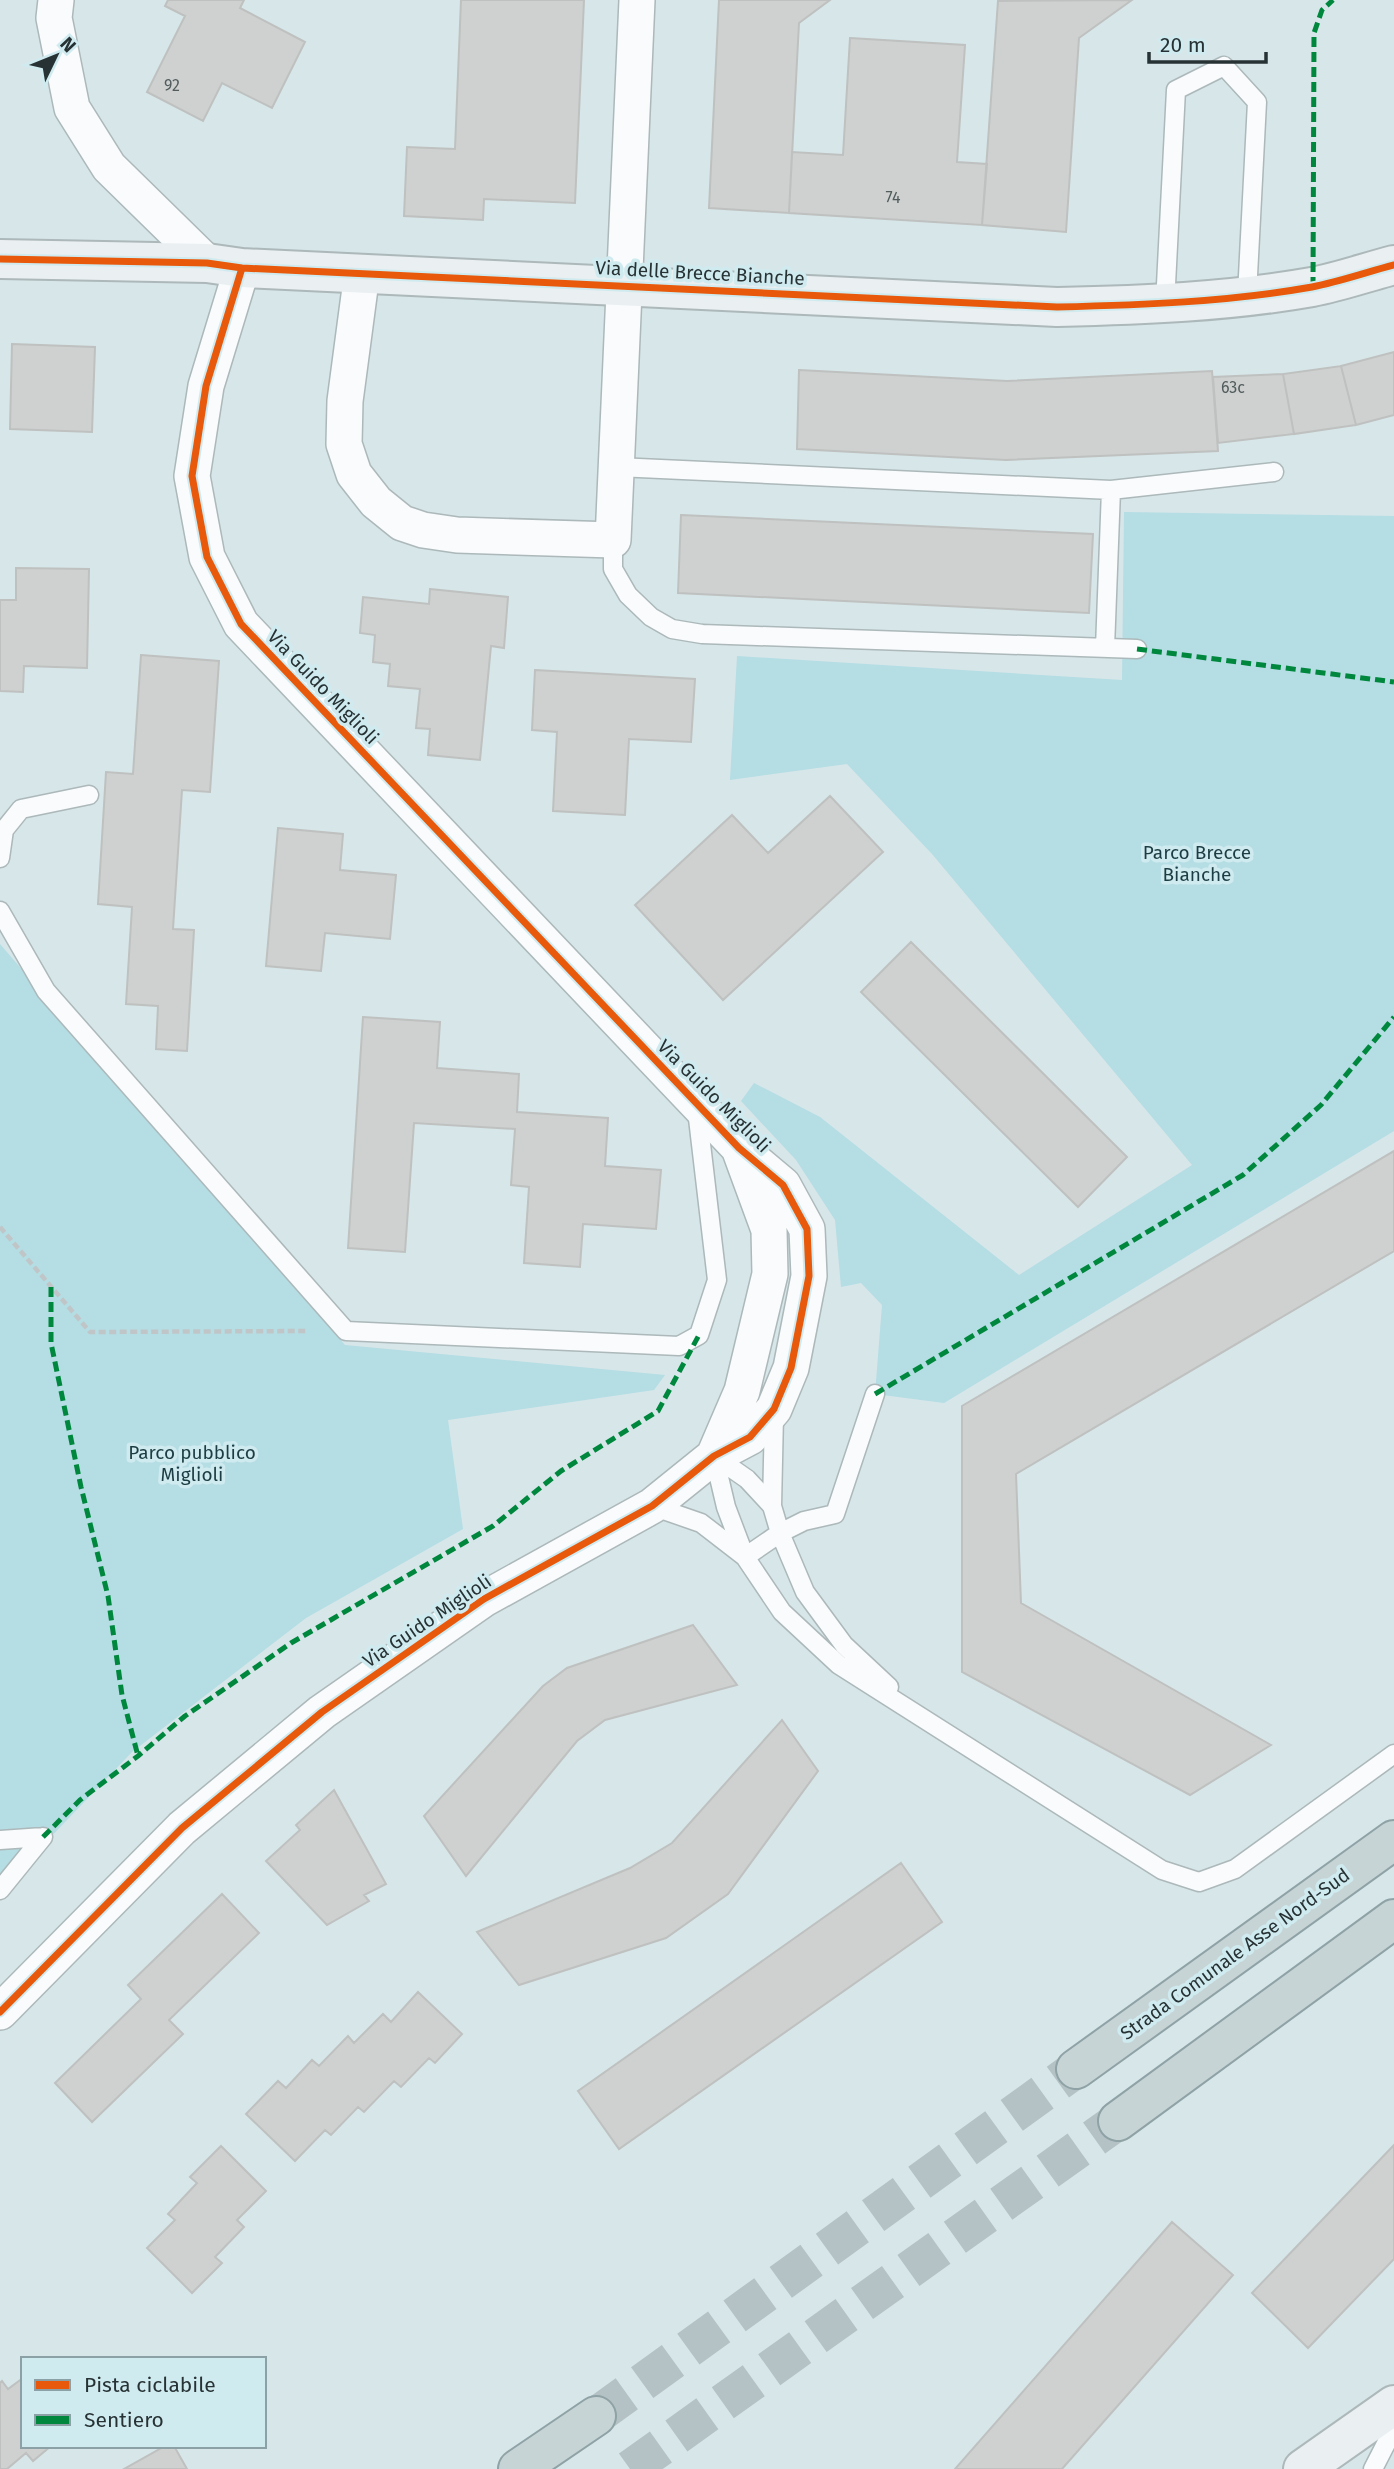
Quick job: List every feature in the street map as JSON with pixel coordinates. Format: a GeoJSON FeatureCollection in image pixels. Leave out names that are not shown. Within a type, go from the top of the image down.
{"type":"FeatureCollection","features":[{"type":"Feature","properties":{"kind":"highway","name":"Strada Comunale Asse Nord-Sud"},"geometry":{"type":"LineString","coordinates":[[1076,2069],[1394,1839]]}},
{"type":"Feature","properties":{"kind":"highway"},"geometry":{"type":"LineString","coordinates":[[1118,2121],[1394,1919]]}},
{"type":"Feature","properties":{"kind":"highway"},"geometry":{"type":"LineString","coordinates":[[518,2469],[596,2416]]}},
{"type":"Feature","properties":{"kind":"street"},"geometry":{"type":"LineString","coordinates":[[56,0],[54,18],[72,108],[109,167],[225,265]]}},
{"type":"Feature","properties":{"kind":"street","name":"Via delle Brecce Bianche"},"geometry":{"type":"LineString","coordinates":[[625,285],[637,0]]}},
{"type":"Feature","properties":{"kind":"street","name":"Via delle Brecce Bianche"},"geometry":{"type":"LineString","coordinates":[[0,259],[225,265],[1057,307],[1165,304],[1313,287],[1394,265]]}},
{"type":"Feature","properties":{"kind":"street","name":"Via Guido Miglioli"},"geometry":{"type":"LineString","coordinates":[[0,2012],[182,1828],[322,1712],[484,1599],[652,1506],[715,1456],[750,1437],[774,1409],[791,1368],[809,1276],[807,1229],[783,1185],[739,1148],[241,624],[207,557],[192,476],[225,265]]}},
{"type":"Feature","properties":{"kind":"street"},"geometry":{"type":"LineString","coordinates":[[362,273],[345,401],[344,444],[354,474],[376,502],[402,523],[424,530],[457,535],[614,540],[625,285]]}},
{"type":"Feature","properties":{"kind":"street","name":"Via Guido Miglioli"},"geometry":{"type":"LineString","coordinates":[[715,1456],[742,1391],[770,1275],[769,1230],[739,1148]]}},
{"type":"Feature","properties":{"kind":"street"},"geometry":{"type":"LineString","coordinates":[[1303,2469],[1394,2405]]}},
{"type":"Feature","properties":{"kind":"lane"},"geometry":{"type":"LineString","coordinates":[[1165,304],[1175,90],[1224,66],[1257,102],[1247,295]]}},
{"type":"Feature","properties":{"kind":"lane"},"geometry":{"type":"LineString","coordinates":[[617,467],[1111,489],[1274,472]]}},
{"type":"Feature","properties":{"kind":"lane"},"geometry":{"type":"LineString","coordinates":[[1105,648],[1111,489]]}},
{"type":"Feature","properties":{"kind":"lane"},"geometry":{"type":"LineString","coordinates":[[614,540],[613,569],[628,595],[651,617],[672,629],[702,634],[1137,649]]}},
{"type":"Feature","properties":{"kind":"lane"},"geometry":{"type":"LineString","coordinates":[[0,858],[4,830],[21,809],[89,795]]}},
{"type":"Feature","properties":{"kind":"lane"},"geometry":{"type":"LineString","coordinates":[[0,912],[46,991],[346,1331],[679,1346],[699,1335],[717,1280],[696,1102]]}},
{"type":"Feature","properties":{"kind":"lane"},"geometry":{"type":"LineString","coordinates":[[745,1557],[780,1533],[804,1521],[835,1514],[875,1394]]}},
{"type":"Feature","properties":{"kind":"lane"},"geometry":{"type":"LineString","coordinates":[[774,1409],[772,1506],[780,1533],[805,1592],[844,1645],[917,1713]]}},
{"type":"Feature","properties":{"kind":"lane"},"geometry":{"type":"LineString","coordinates":[[715,1456],[747,1479],[772,1506]]}},
{"type":"Feature","properties":{"kind":"lane"},"geometry":{"type":"LineString","coordinates":[[715,1456],[726,1507],[745,1557],[782,1612],[839,1665],[1162,1870],[1199,1882],[1235,1869],[1394,1754]]}},
{"type":"Feature","properties":{"kind":"lane"},"geometry":{"type":"LineString","coordinates":[[652,1506],[701,1523],[745,1557]]}},
{"type":"Feature","properties":{"kind":"lane"},"geometry":{"type":"LineString","coordinates":[[0,1840],[43,1837],[0,1890]]}},
{"type":"Feature","properties":{"kind":"lane"},"geometry":{"type":"LineString","coordinates":[[1374,2469],[1394,2428]]}},
{"type":"Feature","properties":{"kind":"path"},"geometry":{"type":"LineString","coordinates":[[0,1227],[90,1332],[346,1331]]}},
{"type":"Feature","properties":{"kind":"green space","name":"Parco Brecce Bianche"},"geometry":{"type":"Polygon","coordinates":[[[1124,512],[1394,516],[1394,1131],[944,1403],[875,1394],[882,1305],[861,1283],[841,1287],[835,1220],[796,1160],[741,1101],[754,1083],[820,1117],[1019,1275],[1192,1165],[932,854],[847,764],[730,780],[737,656],[1122,680],[1124,512]]]}},
{"type":"Feature","properties":{"kind":"green space","name":"Parco pubblico Miglioli"},"geometry":{"type":"Polygon","coordinates":[[[0,944],[345,1345],[665,1375],[654,1390],[448,1420],[463,1529],[306,1618],[132,1752],[0,1890],[0,944]]]}},
{"type":"Feature","properties":{"kind":"building"},"geometry":{"type":"Polygon","coordinates":[[[168,0],[244,0],[240,8],[305,42],[272,108],[222,83],[203,121],[147,92],[185,16],[165,6],[168,0]]]}},
{"type":"Feature","properties":{"kind":"building"},"geometry":{"type":"Polygon","coordinates":[[[461,0],[584,0],[575,203],[484,199],[483,220],[404,216],[407,147],[455,149],[461,0]]]}},
{"type":"Feature","properties":{"kind":"building"},"geometry":{"type":"Polygon","coordinates":[[[719,0],[830,0],[799,23],[789,213],[709,208],[719,0]]]}},
{"type":"Feature","properties":{"kind":"building"},"geometry":{"type":"Polygon","coordinates":[[[1132,0],[1079,38],[1066,232],[982,225],[998,1],[1132,0]]]}},
{"type":"Feature","properties":{"kind":"building"},"geometry":{"type":"Polygon","coordinates":[[[850,38],[965,45],[957,162],[987,164],[982,225],[789,213],[792,152],[843,155],[850,38]]]}},
{"type":"Feature","properties":{"kind":"building"},"geometry":{"type":"Polygon","coordinates":[[[12,344],[95,347],[92,432],[10,429],[12,344]]]}},
{"type":"Feature","properties":{"kind":"building"},"geometry":{"type":"Polygon","coordinates":[[[1394,352],[1394,415],[1356,425],[1341,366],[1394,352]]]}},
{"type":"Feature","properties":{"kind":"building"},"geometry":{"type":"Polygon","coordinates":[[[1341,366],[1356,425],[1294,434],[1283,374],[1341,366]]]}},
{"type":"Feature","properties":{"kind":"building"},"geometry":{"type":"Polygon","coordinates":[[[799,370],[1007,381],[1212,371],[1218,451],[1006,460],[797,449],[799,370]]]}},
{"type":"Feature","properties":{"kind":"building"},"geometry":{"type":"Polygon","coordinates":[[[1283,374],[1294,434],[1218,443],[1213,377],[1283,374]]]}},
{"type":"Feature","properties":{"kind":"building"},"geometry":{"type":"Polygon","coordinates":[[[681,515],[1093,534],[1089,613],[678,593],[681,515]]]}},
{"type":"Feature","properties":{"kind":"building"},"geometry":{"type":"Polygon","coordinates":[[[16,568],[89,569],[87,668],[24,666],[23,692],[0,691],[0,600],[16,600],[16,568]]]}},
{"type":"Feature","properties":{"kind":"building"},"geometry":{"type":"Polygon","coordinates":[[[430,589],[508,597],[504,648],[491,646],[480,760],[428,755],[430,729],[416,728],[420,689],[388,686],[390,664],[373,662],[375,635],[360,633],[363,597],[429,604],[430,589]]]}},
{"type":"Feature","properties":{"kind":"building"},"geometry":{"type":"Polygon","coordinates":[[[141,655],[219,661],[210,792],[182,790],[173,929],[194,930],[187,1051],[156,1049],[158,1006],[126,1004],[132,907],[98,904],[106,772],[133,774],[141,655]]]}},
{"type":"Feature","properties":{"kind":"building"},"geometry":{"type":"Polygon","coordinates":[[[535,670],[695,679],[691,742],[629,739],[625,815],[553,811],[557,732],[532,730],[535,670]]]}},
{"type":"Feature","properties":{"kind":"building"},"geometry":{"type":"Polygon","coordinates":[[[830,796],[883,852],[723,1000],[635,905],[732,815],[768,853],[830,796]]]}},
{"type":"Feature","properties":{"kind":"building"},"geometry":{"type":"Polygon","coordinates":[[[278,828],[343,834],[340,870],[396,875],[390,939],[325,933],[321,971],[266,966],[278,828]]]}},
{"type":"Feature","properties":{"kind":"building"},"geometry":{"type":"Polygon","coordinates":[[[911,942],[1127,1157],[1078,1207],[861,992],[911,942]]]}},
{"type":"Feature","properties":{"kind":"building"},"geometry":{"type":"Polygon","coordinates":[[[363,1017],[440,1022],[437,1068],[519,1074],[517,1112],[608,1118],[605,1166],[661,1170],[656,1229],[583,1224],[580,1267],[524,1263],[529,1187],[511,1185],[515,1129],[414,1123],[405,1252],[348,1248],[363,1017]]]}},
{"type":"Feature","properties":{"kind":"building"},"geometry":{"type":"Polygon","coordinates":[[[1394,1151],[1394,1251],[1016,1474],[1021,1603],[1271,1745],[1190,1795],[962,1672],[962,1406],[1394,1151]]]}},
{"type":"Feature","properties":{"kind":"building"},"geometry":{"type":"Polygon","coordinates":[[[693,1625],[737,1685],[605,1720],[577,1741],[466,1876],[424,1816],[543,1686],[567,1668],[693,1625]]]}},
{"type":"Feature","properties":{"kind":"building"},"geometry":{"type":"Polygon","coordinates":[[[782,1720],[818,1771],[728,1894],[666,1938],[519,1985],[477,1932],[630,1868],[672,1843],[782,1720]]]}},
{"type":"Feature","properties":{"kind":"building"},"geometry":{"type":"Polygon","coordinates":[[[334,1790],[386,1884],[364,1895],[369,1901],[327,1925],[266,1861],[300,1830],[296,1825],[334,1790]]]}},
{"type":"Feature","properties":{"kind":"building"},"geometry":{"type":"Polygon","coordinates":[[[901,1863],[942,1922],[619,2149],[578,2091],[901,1863]]]}},
{"type":"Feature","properties":{"kind":"building"},"geometry":{"type":"Polygon","coordinates":[[[222,1894],[259,1933],[169,2020],[183,2034],[92,2122],[55,2083],[141,1999],[128,1985],[222,1894]]]}},
{"type":"Feature","properties":{"kind":"building"},"geometry":{"type":"Polygon","coordinates":[[[418,1992],[462,2034],[435,2063],[429,2058],[401,2087],[394,2081],[364,2112],[358,2107],[331,2135],[325,2130],[295,2161],[246,2114],[278,2081],[286,2088],[312,2060],[319,2066],[348,2036],[354,2043],[383,2014],[391,2022],[418,1992]]]}},
{"type":"Feature","properties":{"kind":"building"},"geometry":{"type":"Polygon","coordinates":[[[1394,2145],[1394,2259],[1308,2348],[1252,2293],[1394,2145]]]}},
{"type":"Feature","properties":{"kind":"building"},"geometry":{"type":"Polygon","coordinates":[[[221,2146],[266,2191],[237,2220],[244,2227],[215,2257],[222,2263],[192,2293],[147,2248],[175,2220],[168,2214],[197,2183],[190,2177],[221,2146]]]}},
{"type":"Feature","properties":{"kind":"building"},"geometry":{"type":"Polygon","coordinates":[[[1172,2222],[1233,2275],[1062,2469],[955,2469],[1172,2222]]]}},
{"type":"Feature","properties":{"kind":"building"},"geometry":{"type":"Polygon","coordinates":[[[21,2379],[21,2448],[49,2448],[33,2461],[26,2453],[7,2469],[0,2469],[2,2381],[8,2389],[21,2379]]]}},
{"type":"Feature","properties":{"kind":"building"},"geometry":{"type":"Polygon","coordinates":[[[161,2448],[175,2448],[187,2469],[124,2469],[161,2448]]]}},
{"type":"Feature","properties":{"kind":"tunnel"},"geometry":{"type":"LineString","coordinates":[[596,2416],[1076,2069]]}},
{"type":"Feature","properties":{"kind":"tunnel"},"geometry":{"type":"LineString","coordinates":[[630,2469],[1118,2121]]}},
{"type":"Feature","properties":{"kind":"marked path"},"geometry":{"type":"LineString","coordinates":[[1313,287],[1314,33],[1322,10],[1333,0]]}},
{"type":"Feature","properties":{"kind":"marked path"},"geometry":{"type":"LineString","coordinates":[[1137,649],[1394,682]]}},
{"type":"Feature","properties":{"kind":"marked path"},"geometry":{"type":"LineString","coordinates":[[875,1394],[1243,1175],[1321,1105],[1394,1017]]}},
{"type":"Feature","properties":{"kind":"marked path"},"geometry":{"type":"LineString","coordinates":[[51,1287],[51,1343],[81,1487],[108,1596],[122,1695],[138,1756]]}},
{"type":"Feature","properties":{"kind":"marked path"},"geometry":{"type":"LineString","coordinates":[[43,1837],[80,1800],[185,1716],[291,1643],[493,1526],[561,1471],[658,1411],[699,1335]]}},
{"type":"Feature","properties":{"kind":"cycle path"},"geometry":{"type":"LineString","coordinates":[[0,259],[207,263],[242,268],[1057,307],[1153,304],[1248,296],[1322,285],[1394,265]]}},
{"type":"Feature","properties":{"kind":"cycle path"},"geometry":{"type":"LineString","coordinates":[[0,2012],[182,1828],[322,1712],[484,1599],[652,1506],[714,1456],[750,1437],[774,1409],[791,1368],[809,1276],[807,1229],[783,1185],[739,1148],[241,624],[207,557],[192,476],[206,386],[242,268]]}}]}
